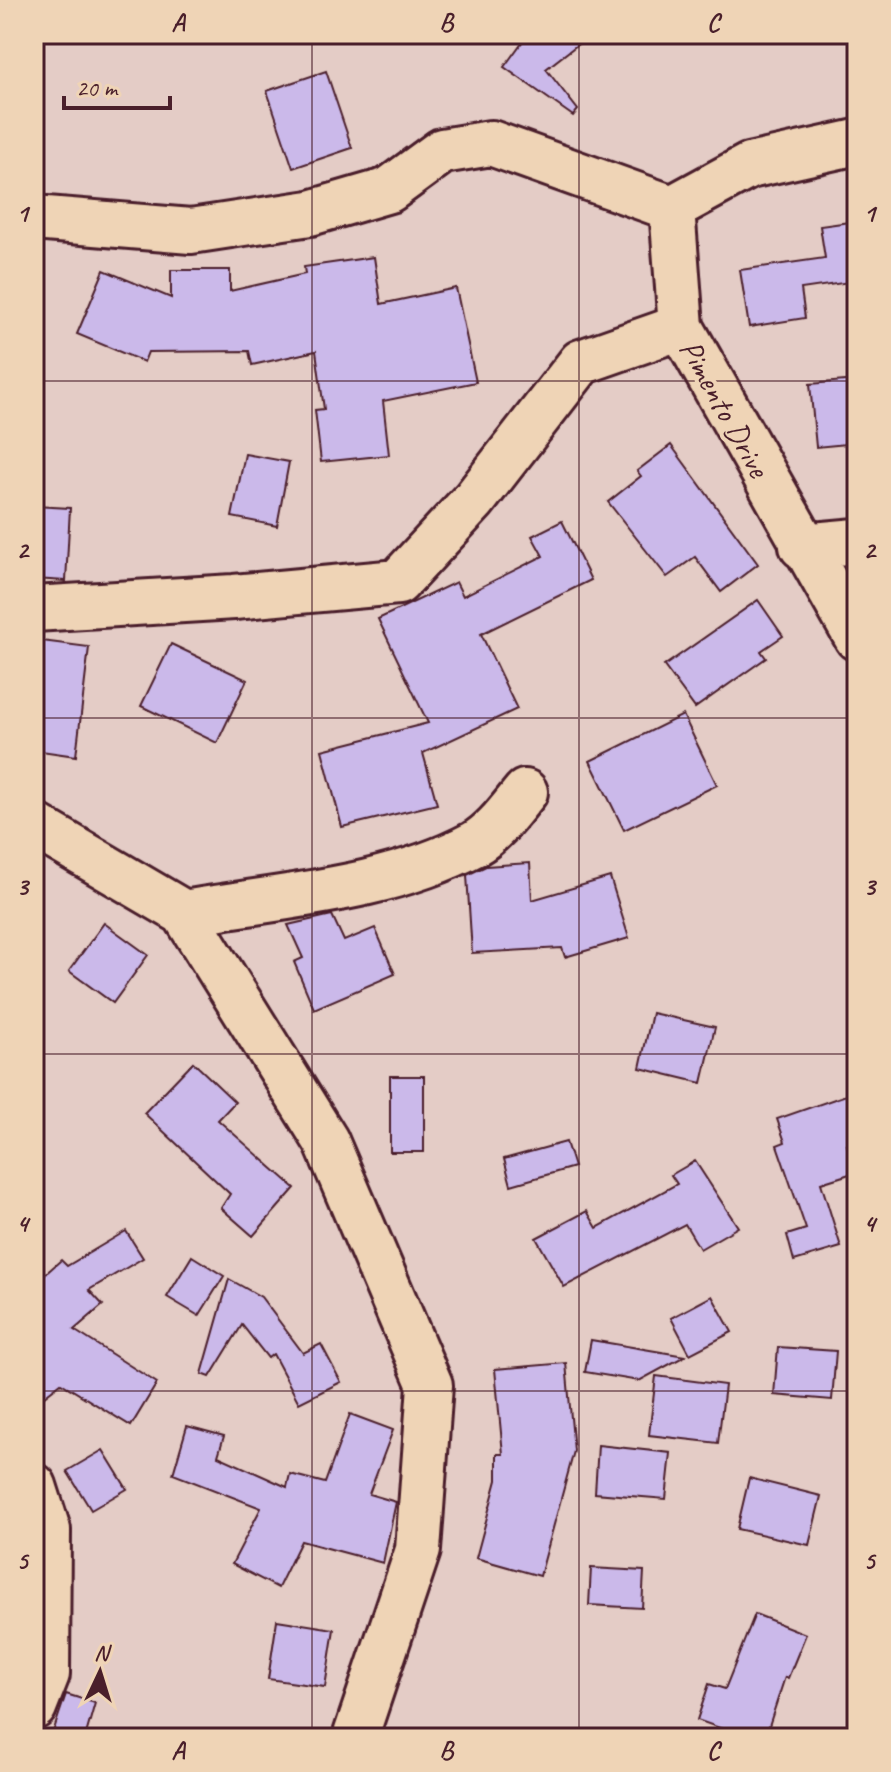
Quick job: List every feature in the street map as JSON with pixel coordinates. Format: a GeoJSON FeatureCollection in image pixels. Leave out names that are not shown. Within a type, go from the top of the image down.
{"type":"FeatureCollection","features":[{"type":"Feature","properties":{"kind":"street"},"geometry":{"type":"LineString","coordinates":[[34,218],[191,231],[310,213],[389,190],[442,151],[491,143],[672,208],[749,166],[857,142]]}},
{"type":"Feature","properties":{"kind":"street","name":"Pimento Drive"},"geometry":{"type":"LineString","coordinates":[[672,208],[681,327],[802,546],[857,638]]}},
{"type":"Feature","properties":{"kind":"street"},"geometry":{"type":"LineString","coordinates":[[34,609],[234,597],[398,582],[474,500],[581,362],[640,338],[681,327]]}},
{"type":"Feature","properties":{"kind":"street"},"geometry":{"type":"LineString","coordinates":[[802,546],[857,541]]}},
{"type":"Feature","properties":{"kind":"street"},"geometry":{"type":"LineString","coordinates":[[184,913],[393,876],[475,843],[502,821],[525,792]]}},
{"type":"Feature","properties":{"kind":"street"},"geometry":{"type":"LineString","coordinates":[[34,825],[184,913],[326,1141],[430,1385],[418,1550],[355,1738]]}},
{"type":"Feature","properties":{"kind":"street"},"geometry":{"type":"LineString","coordinates":[[34,1486],[48,1530],[47,1674],[34,1707]]}},
{"type":"Feature","properties":{"kind":"building"},"geometry":{"type":"Polygon","coordinates":[[[528,34],[591,34],[546,69],[578,110],[573,116],[504,67],[528,34]]]}},
{"type":"Feature","properties":{"kind":"building"},"geometry":{"type":"Polygon","coordinates":[[[326,71],[352,148],[293,168],[267,91],[326,71]]]}},
{"type":"Feature","properties":{"kind":"building"},"geometry":{"type":"Polygon","coordinates":[[[857,221],[857,281],[801,289],[805,318],[749,327],[740,270],[825,258],[820,226],[857,221]]]}},
{"type":"Feature","properties":{"kind":"building"},"geometry":{"type":"Polygon","coordinates":[[[374,257],[381,304],[456,288],[476,382],[383,401],[389,455],[321,462],[315,410],[324,409],[316,351],[252,365],[249,351],[148,352],[144,362],[77,334],[104,270],[171,298],[171,270],[230,270],[230,291],[305,274],[304,267],[374,257]]]}},
{"type":"Feature","properties":{"kind":"building"},"geometry":{"type":"Polygon","coordinates":[[[857,380],[857,443],[816,447],[810,384],[857,380]]]}},
{"type":"Feature","properties":{"kind":"building"},"geometry":{"type":"Polygon","coordinates":[[[671,445],[758,564],[721,592],[695,557],[667,577],[608,502],[641,476],[637,471],[671,445]]]}},
{"type":"Feature","properties":{"kind":"building"},"geometry":{"type":"Polygon","coordinates":[[[245,454],[289,462],[277,526],[232,517],[245,454]]]}},
{"type":"Feature","properties":{"kind":"building"},"geometry":{"type":"Polygon","coordinates":[[[34,506],[70,508],[66,581],[34,579],[34,506]]]}},
{"type":"Feature","properties":{"kind":"building"},"geometry":{"type":"Polygon","coordinates":[[[562,521],[591,580],[481,634],[517,709],[423,753],[437,804],[342,827],[322,750],[428,723],[378,619],[456,582],[463,596],[543,556],[532,536],[562,521]]]}},
{"type":"Feature","properties":{"kind":"building"},"geometry":{"type":"Polygon","coordinates":[[[758,600],[783,636],[761,651],[766,658],[695,708],[664,666],[758,600]]]}},
{"type":"Feature","properties":{"kind":"building"},"geometry":{"type":"Polygon","coordinates":[[[34,640],[89,647],[76,756],[34,750],[34,640]]]}},
{"type":"Feature","properties":{"kind":"building"},"geometry":{"type":"Polygon","coordinates":[[[171,644],[247,680],[217,743],[141,706],[171,644]]]}},
{"type":"Feature","properties":{"kind":"building"},"geometry":{"type":"Polygon","coordinates":[[[683,715],[717,785],[624,830],[590,761],[683,715]]]}},
{"type":"Feature","properties":{"kind":"building"},"geometry":{"type":"Polygon","coordinates":[[[530,863],[532,900],[610,877],[629,938],[565,957],[562,948],[472,953],[467,875],[486,866],[530,863]]]}},
{"type":"Feature","properties":{"kind":"building"},"geometry":{"type":"Polygon","coordinates":[[[332,915],[344,941],[375,928],[395,974],[314,1009],[294,962],[303,958],[288,925],[332,915]]]}},
{"type":"Feature","properties":{"kind":"building"},"geometry":{"type":"Polygon","coordinates":[[[104,923],[148,955],[113,1003],[69,971],[104,923]]]}},
{"type":"Feature","properties":{"kind":"building"},"geometry":{"type":"Polygon","coordinates":[[[652,1013],[715,1027],[702,1083],[640,1068],[652,1013]]]}},
{"type":"Feature","properties":{"kind":"building"},"geometry":{"type":"Polygon","coordinates":[[[193,1062],[235,1102],[218,1120],[295,1188],[253,1236],[221,1208],[230,1194],[144,1113],[193,1062]]]}},
{"type":"Feature","properties":{"kind":"building"},"geometry":{"type":"Polygon","coordinates":[[[390,1076],[424,1076],[424,1152],[390,1152],[390,1076]]]}},
{"type":"Feature","properties":{"kind":"building"},"geometry":{"type":"Polygon","coordinates":[[[846,1095],[857,1128],[857,1142],[847,1145],[856,1172],[821,1183],[841,1247],[794,1261],[787,1235],[806,1229],[777,1145],[785,1142],[777,1119],[846,1095]]]}},
{"type":"Feature","properties":{"kind":"building"},"geometry":{"type":"Polygon","coordinates":[[[566,1142],[574,1167],[511,1185],[504,1159],[566,1142]]]}},
{"type":"Feature","properties":{"kind":"building"},"geometry":{"type":"Polygon","coordinates":[[[695,1161],[738,1227],[700,1249],[685,1224],[564,1287],[536,1238],[587,1211],[597,1228],[677,1184],[671,1175],[695,1161]]]}},
{"type":"Feature","properties":{"kind":"building"},"geometry":{"type":"Polygon","coordinates":[[[126,1231],[143,1258],[89,1290],[103,1305],[74,1330],[157,1383],[131,1426],[61,1383],[34,1404],[34,1284],[61,1260],[67,1266],[126,1231]]]}},
{"type":"Feature","properties":{"kind":"building"},"geometry":{"type":"Polygon","coordinates":[[[192,1256],[224,1276],[199,1316],[167,1297],[192,1256]]]}},
{"type":"Feature","properties":{"kind":"building"},"geometry":{"type":"Polygon","coordinates":[[[229,1279],[261,1297],[303,1353],[321,1344],[341,1382],[299,1403],[273,1354],[268,1358],[242,1325],[210,1377],[202,1374],[229,1279]]]}},
{"type":"Feature","properties":{"kind":"building"},"geometry":{"type":"Polygon","coordinates":[[[712,1296],[732,1332],[690,1354],[671,1318],[712,1296]]]}},
{"type":"Feature","properties":{"kind":"building"},"geometry":{"type":"Polygon","coordinates":[[[591,1340],[685,1356],[639,1381],[585,1372],[591,1340]]]}},
{"type":"Feature","properties":{"kind":"building"},"geometry":{"type":"Polygon","coordinates":[[[778,1347],[836,1351],[832,1400],[774,1395],[778,1347]]]}},
{"type":"Feature","properties":{"kind":"building"},"geometry":{"type":"Polygon","coordinates":[[[566,1363],[574,1451],[540,1576],[476,1558],[497,1480],[497,1454],[503,1454],[495,1369],[566,1363]]]}},
{"type":"Feature","properties":{"kind":"building"},"geometry":{"type":"Polygon","coordinates":[[[656,1376],[725,1385],[718,1443],[649,1435],[656,1376]]]}},
{"type":"Feature","properties":{"kind":"building"},"geometry":{"type":"Polygon","coordinates":[[[350,1414],[393,1430],[369,1494],[396,1502],[383,1563],[301,1541],[278,1588],[232,1564],[261,1508],[173,1474],[187,1426],[224,1436],[218,1456],[287,1487],[290,1474],[325,1483],[350,1414]]]}},
{"type":"Feature","properties":{"kind":"building"},"geometry":{"type":"Polygon","coordinates":[[[598,1445],[671,1453],[666,1499],[595,1493],[598,1445]]]}},
{"type":"Feature","properties":{"kind":"building"},"geometry":{"type":"Polygon","coordinates":[[[103,1450],[127,1489],[91,1510],[67,1471],[103,1450]]]}},
{"type":"Feature","properties":{"kind":"building"},"geometry":{"type":"Polygon","coordinates":[[[749,1478],[821,1496],[809,1545],[737,1529],[749,1478]]]}},
{"type":"Feature","properties":{"kind":"building"},"geometry":{"type":"Polygon","coordinates":[[[591,1568],[644,1571],[642,1608],[589,1605],[591,1568]]]}},
{"type":"Feature","properties":{"kind":"building"},"geometry":{"type":"Polygon","coordinates":[[[755,1614],[806,1634],[788,1678],[785,1677],[765,1738],[748,1738],[697,1720],[709,1684],[725,1689],[755,1614]]]}},
{"type":"Feature","properties":{"kind":"building"},"geometry":{"type":"Polygon","coordinates":[[[277,1620],[334,1629],[325,1687],[268,1679],[277,1620]]]}},
{"type":"Feature","properties":{"kind":"building"},"geometry":{"type":"Polygon","coordinates":[[[66,1694],[95,1703],[85,1738],[51,1738],[66,1694]]]}}]}
